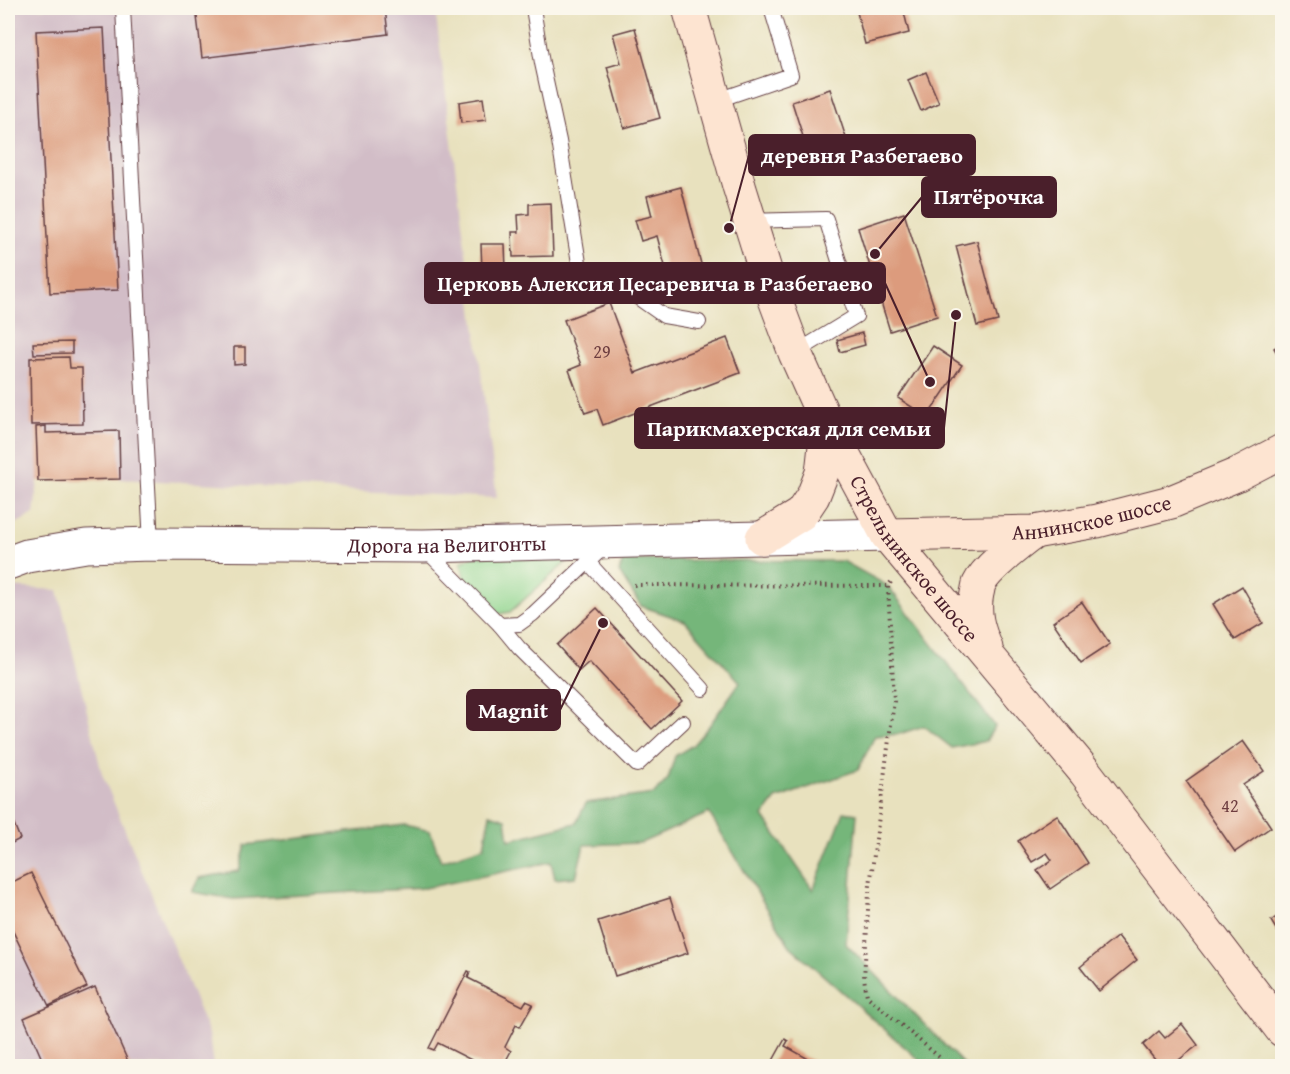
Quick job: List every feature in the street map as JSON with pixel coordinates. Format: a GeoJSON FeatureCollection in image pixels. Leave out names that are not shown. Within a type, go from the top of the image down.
{"type":"FeatureCollection","features":[{"type":"Feature","properties":{"kind":"main road","name":"Стрельнинское шоссе"},"geometry":{"type":"LineString","coordinates":[[689,8],[750,221],[770,286],[795,353],[826,422],[887,535],[1085,772],[1282,1030]]}},
{"type":"Feature","properties":{"kind":"main road"},"geometry":{"type":"LineString","coordinates":[[762,538],[801,514],[813,496],[822,473],[826,422]]}},
{"type":"Feature","properties":{"kind":"main road","name":"Аннинское шоссе"},"geometry":{"type":"LineString","coordinates":[[887,535],[1034,532],[1097,521],[1171,502],[1236,475],[1282,451]]}},
{"type":"Feature","properties":{"kind":"main road"},"geometry":{"type":"LineString","coordinates":[[991,661],[979,631],[975,606],[979,584],[991,568],[1034,532]]}},
{"type":"Feature","properties":{"kind":"street","name":"Дорога на Велигонты"},"geometry":{"type":"LineString","coordinates":[[8,563],[27,556],[86,546],[151,544],[423,546],[599,552],[762,538],[887,535]]}},
{"type":"Feature","properties":{"kind":"lane"},"geometry":{"type":"LineString","coordinates":[[123,8],[151,544]]}},
{"type":"Feature","properties":{"kind":"lane"},"geometry":{"type":"LineString","coordinates":[[533,8],[559,141],[581,275],[617,283],[664,316],[699,322]]}},
{"type":"Feature","properties":{"kind":"lane"},"geometry":{"type":"LineString","coordinates":[[715,102],[791,75],[771,8]]}},
{"type":"Feature","properties":{"kind":"lane"},"geometry":{"type":"LineString","coordinates":[[750,221],[826,219],[856,316],[795,353]]}},
{"type":"Feature","properties":{"kind":"lane"},"geometry":{"type":"LineString","coordinates":[[423,546],[500,625],[519,648],[638,765],[683,722]]}},
{"type":"Feature","properties":{"kind":"lane"},"geometry":{"type":"LineString","coordinates":[[500,625],[519,624],[533,614],[599,552],[609,585],[703,689]]}},
{"type":"Feature","properties":{"kind":"path"},"geometry":{"type":"LineString","coordinates":[[907,560],[888,586],[894,701],[869,893],[864,978],[867,996],[939,1057],[943,1066]]}},
{"type":"Feature","properties":{"kind":"path"},"geometry":{"type":"LineString","coordinates":[[609,585],[888,586]]}},
{"type":"Feature","properties":{"kind":"shaded area"},"geometry":{"type":"Polygon","coordinates":[[[8,8],[435,8],[497,498],[120,479],[38,481],[34,514],[8,528],[8,8]]]}},
{"type":"Feature","properties":{"kind":"shaded area"},"geometry":{"type":"Polygon","coordinates":[[[8,587],[58,590],[102,774],[209,1034],[213,1066],[8,1066],[8,587]]]}},
{"type":"Feature","properties":{"kind":"green space"},"geometry":{"type":"Polygon","coordinates":[[[558,552],[570,559],[510,612],[499,614],[484,602],[465,581],[461,562],[477,555],[558,552]]]}},
{"type":"Feature","properties":{"kind":"green space"},"geometry":{"type":"Polygon","coordinates":[[[623,560],[843,561],[888,586],[995,726],[986,741],[952,748],[924,726],[899,734],[875,736],[858,770],[776,799],[763,816],[813,890],[844,812],[857,814],[846,944],[965,1066],[926,1066],[790,946],[709,813],[641,843],[584,845],[576,877],[555,879],[551,862],[425,888],[233,899],[192,892],[199,878],[239,871],[246,845],[404,825],[430,831],[441,861],[484,847],[490,814],[506,819],[509,840],[576,823],[586,803],[654,794],[668,779],[675,756],[693,745],[740,682],[685,621],[641,606],[619,572],[623,560]]]}},
{"type":"Feature","properties":{"kind":"building"},"geometry":{"type":"Polygon","coordinates":[[[196,8],[385,8],[388,34],[202,58],[196,8]]]}},
{"type":"Feature","properties":{"kind":"building"},"geometry":{"type":"Polygon","coordinates":[[[856,8],[903,8],[909,33],[865,44],[856,8]]]}},
{"type":"Feature","properties":{"kind":"building"},"geometry":{"type":"Polygon","coordinates":[[[104,28],[118,290],[50,293],[36,31],[104,28]]]}},
{"type":"Feature","properties":{"kind":"building"},"geometry":{"type":"Polygon","coordinates":[[[635,28],[660,118],[624,128],[607,67],[621,63],[613,34],[635,28]]]}},
{"type":"Feature","properties":{"kind":"building"},"geometry":{"type":"Polygon","coordinates":[[[926,72],[939,103],[921,111],[908,80],[926,72]]]}},
{"type":"Feature","properties":{"kind":"building"},"geometry":{"type":"Polygon","coordinates":[[[830,89],[853,159],[814,171],[792,102],[830,89]]]}},
{"type":"Feature","properties":{"kind":"building"},"geometry":{"type":"Polygon","coordinates":[[[483,98],[486,120],[461,123],[459,102],[483,98]]]}},
{"type":"Feature","properties":{"kind":"building"},"geometry":{"type":"Polygon","coordinates":[[[681,187],[706,283],[672,292],[657,236],[641,241],[635,220],[652,216],[647,196],[681,187]]]}},
{"type":"Feature","properties":{"kind":"building"},"geometry":{"type":"Polygon","coordinates":[[[551,203],[553,256],[513,257],[512,232],[519,232],[518,215],[529,214],[529,204],[551,203]]]}},
{"type":"Feature","properties":{"kind":"building"},"geometry":{"type":"Polygon","coordinates":[[[904,213],[937,316],[890,331],[858,228],[904,213]]]}},
{"type":"Feature","properties":{"kind":"building"},"geometry":{"type":"Polygon","coordinates":[[[977,241],[998,321],[977,326],[956,246],[977,241]]]}},
{"type":"Feature","properties":{"kind":"building"},"geometry":{"type":"Polygon","coordinates":[[[481,244],[505,244],[506,270],[482,271],[481,244]]]}},
{"type":"Feature","properties":{"kind":"building"},"geometry":{"type":"Polygon","coordinates":[[[8,264],[11,290],[8,291],[8,264]]]}},
{"type":"Feature","properties":{"kind":"building"},"geometry":{"type":"Polygon","coordinates":[[[609,303],[635,373],[727,338],[740,373],[603,425],[597,409],[585,413],[569,370],[581,365],[564,320],[609,303]]]}},
{"type":"Feature","properties":{"kind":"building"},"geometry":{"type":"Polygon","coordinates":[[[862,333],[865,345],[840,352],[837,340],[862,333]]]}},
{"type":"Feature","properties":{"kind":"building"},"geometry":{"type":"Polygon","coordinates":[[[72,342],[72,353],[34,354],[33,343],[72,342]]]}},
{"type":"Feature","properties":{"kind":"building"},"geometry":{"type":"Polygon","coordinates":[[[1282,343],[1282,362],[1274,348],[1282,343]]]}},
{"type":"Feature","properties":{"kind":"building"},"geometry":{"type":"Polygon","coordinates":[[[933,346],[962,365],[927,417],[898,398],[933,346]]]}},
{"type":"Feature","properties":{"kind":"building"},"geometry":{"type":"Polygon","coordinates":[[[234,347],[245,347],[245,364],[234,365],[234,347]]]}},
{"type":"Feature","properties":{"kind":"building"},"geometry":{"type":"Polygon","coordinates":[[[69,357],[70,368],[82,368],[83,424],[31,425],[30,358],[69,357]]]}},
{"type":"Feature","properties":{"kind":"building"},"geometry":{"type":"Polygon","coordinates":[[[46,426],[46,433],[119,431],[120,479],[38,481],[36,427],[46,426]]]}},
{"type":"Feature","properties":{"kind":"building"},"geometry":{"type":"Polygon","coordinates":[[[1242,586],[1263,623],[1235,640],[1213,604],[1242,586]]]}},
{"type":"Feature","properties":{"kind":"building"},"geometry":{"type":"Polygon","coordinates":[[[1082,602],[1110,644],[1081,663],[1053,622],[1082,602]]]}},
{"type":"Feature","properties":{"kind":"building"},"geometry":{"type":"Polygon","coordinates":[[[597,608],[682,701],[652,729],[589,661],[579,670],[557,645],[597,608]]]}},
{"type":"Feature","properties":{"kind":"building"},"geometry":{"type":"Polygon","coordinates":[[[1243,741],[1264,771],[1243,785],[1271,827],[1235,852],[1186,781],[1243,741]]]}},
{"type":"Feature","properties":{"kind":"building"},"geometry":{"type":"Polygon","coordinates":[[[8,809],[20,839],[8,845],[8,809]]]}},
{"type":"Feature","properties":{"kind":"building"},"geometry":{"type":"Polygon","coordinates":[[[1057,815],[1088,863],[1050,889],[1037,870],[1052,860],[1047,853],[1032,862],[1018,841],[1057,815]]]}},
{"type":"Feature","properties":{"kind":"building"},"geometry":{"type":"Polygon","coordinates":[[[31,873],[87,987],[49,1006],[8,921],[8,884],[31,873]]]}},
{"type":"Feature","properties":{"kind":"building"},"geometry":{"type":"Polygon","coordinates":[[[670,898],[688,953],[615,976],[598,921],[670,898]]]}},
{"type":"Feature","properties":{"kind":"building"},"geometry":{"type":"Polygon","coordinates":[[[1282,913],[1282,939],[1271,921],[1282,913]]]}},
{"type":"Feature","properties":{"kind":"building"},"geometry":{"type":"Polygon","coordinates":[[[1118,936],[1137,960],[1099,991],[1080,967],[1118,936]]]}},
{"type":"Feature","properties":{"kind":"building"},"geometry":{"type":"Polygon","coordinates":[[[468,971],[470,972],[468,978],[523,1006],[526,1001],[533,1004],[520,1027],[516,1025],[505,1047],[511,1051],[503,1066],[483,1066],[438,1043],[434,1050],[429,1048],[468,971]]]}},
{"type":"Feature","properties":{"kind":"building"},"geometry":{"type":"Polygon","coordinates":[[[95,987],[130,1066],[45,1066],[24,1018],[95,987]]]}},
{"type":"Feature","properties":{"kind":"building"},"geometry":{"type":"Polygon","coordinates":[[[1182,1024],[1198,1045],[1171,1066],[1160,1066],[1143,1045],[1159,1031],[1165,1038],[1182,1024]]]}},
{"type":"Feature","properties":{"kind":"building"},"geometry":{"type":"Polygon","coordinates":[[[785,1039],[788,1041],[785,1046],[821,1066],[770,1066],[785,1039]]]}},
{"type":"Feature","properties":{"kind":"place","name":"деревня Разбегаево"},"geometry":{"type":"Point","coordinates":[729,228]}},
{"type":"Feature","properties":{"kind":"place","name":"Пятёрочка"},"geometry":{"type":"Point","coordinates":[875,254]}},
{"type":"Feature","properties":{"kind":"place","name":"Парикмахерская для семьи"},"geometry":{"type":"Point","coordinates":[956,315]}},
{"type":"Feature","properties":{"kind":"place","name":"Церковь Алексия Цесаревича в Разбегаево"},"geometry":{"type":"Point","coordinates":[930,382]}},
{"type":"Feature","properties":{"kind":"place","name":"Magnit"},"geometry":{"type":"Point","coordinates":[603,623]}}]}
